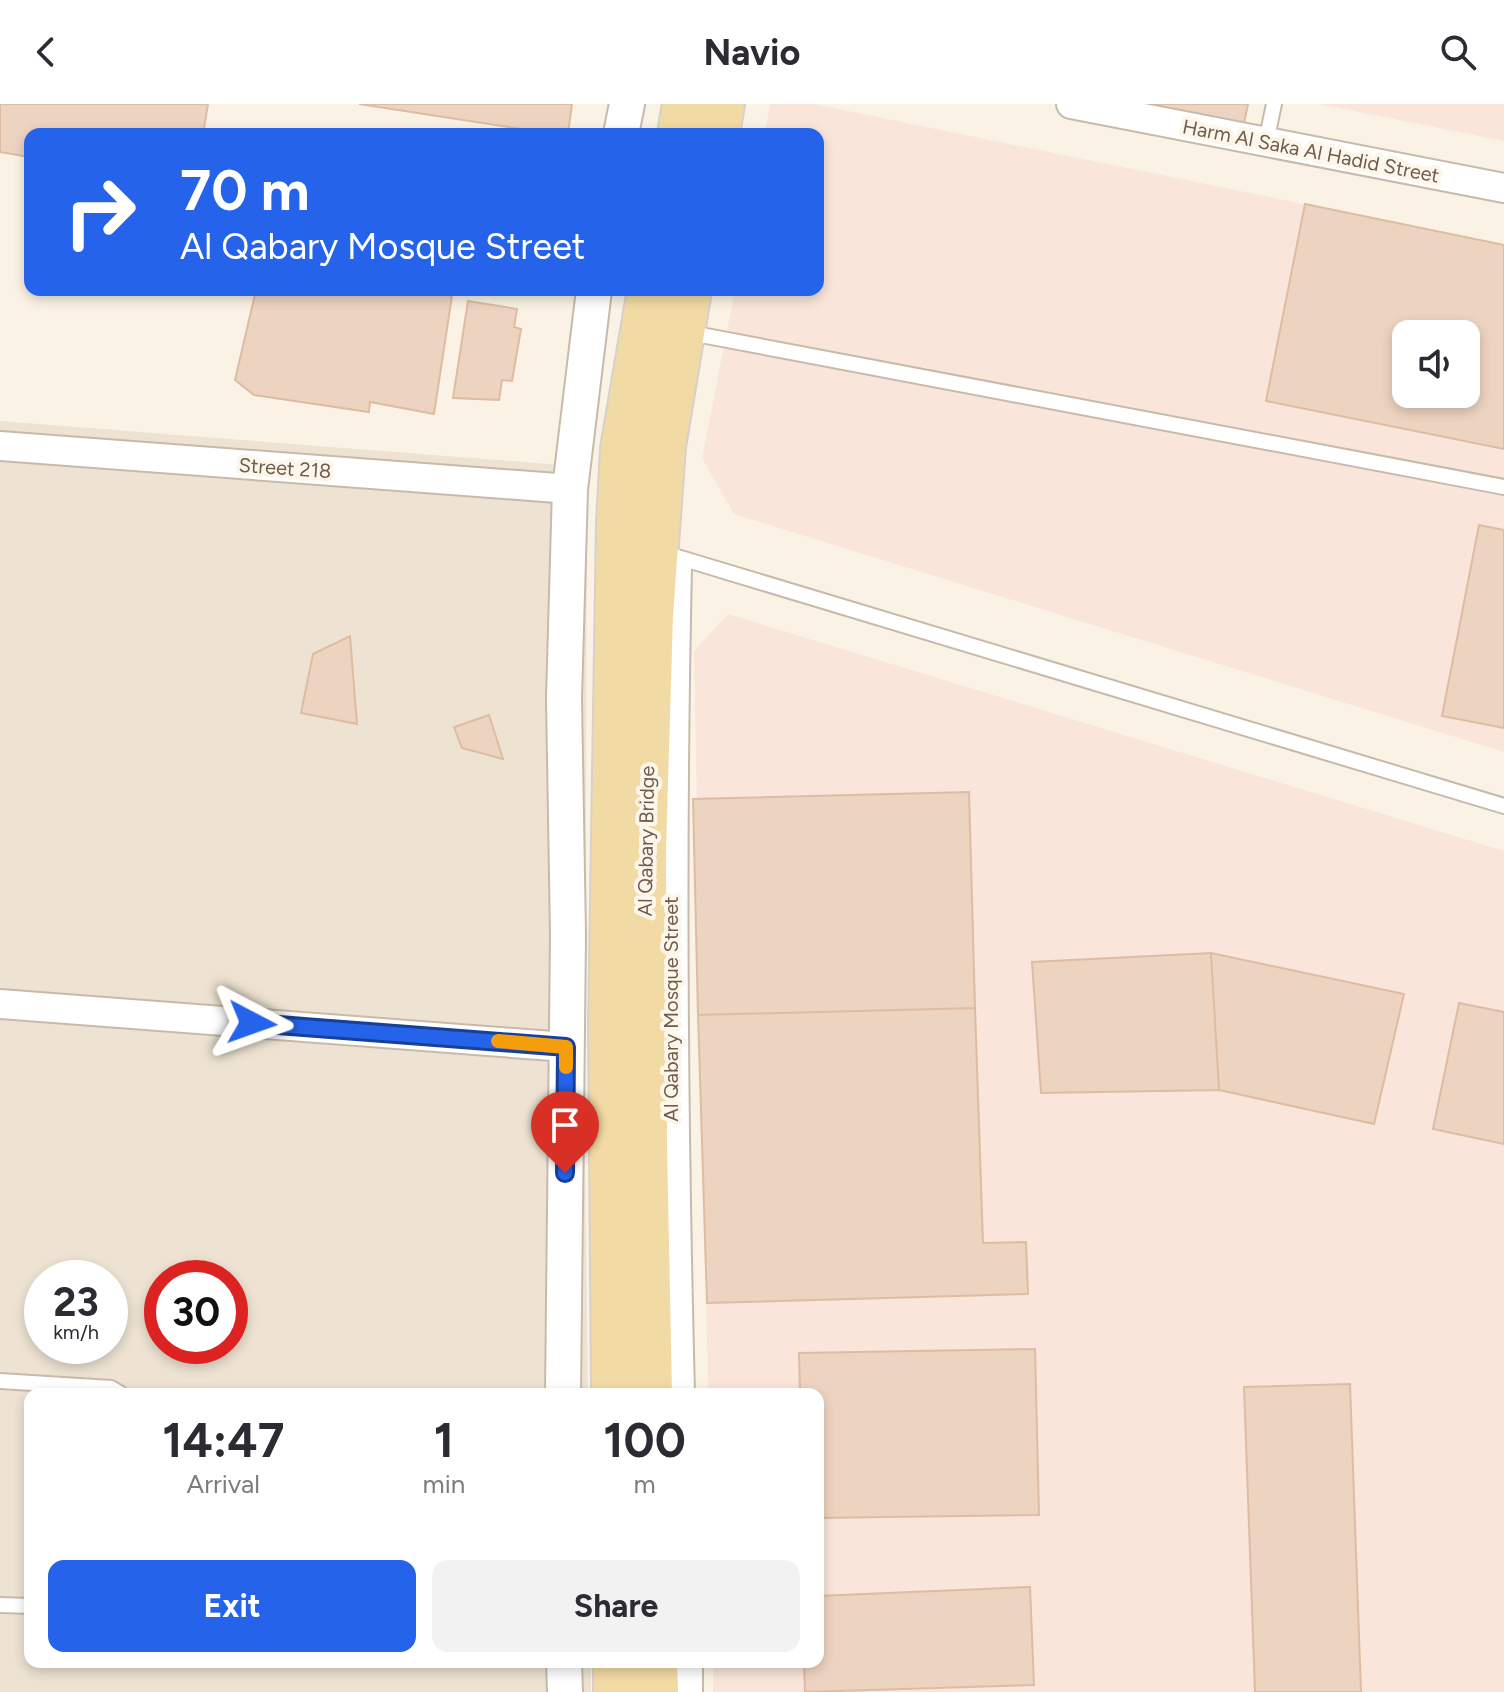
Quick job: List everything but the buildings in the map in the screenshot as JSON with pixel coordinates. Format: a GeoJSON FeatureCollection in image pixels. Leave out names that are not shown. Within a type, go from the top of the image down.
{"type":"FeatureCollection","features":[{"type":"Feature","properties":{"kind":"main road"},"geometry":{"type":"LineString","coordinates":[[681,128],[685,104]]}},
{"type":"Feature","properties":{"kind":"main road"},"geometry":{"type":"LineString","coordinates":[[718,128],[722,104]]}},
{"type":"Feature","properties":{"kind":"main road","name":"Al Qabary Bridge"},"geometry":{"type":"LineString","coordinates":[[614,1388],[611,1027],[619,522],[623,449],[649,296]]}},
{"type":"Feature","properties":{"kind":"main road","name":"Al Qabary Bridge"},"geometry":{"type":"LineString","coordinates":[[650,1388],[644,849],[651,615],[663,446],[688,296]]}},
{"type":"Feature","properties":{"kind":"main road"},"geometry":{"type":"LineString","coordinates":[[616,1668],[616,1692]]}},
{"type":"Feature","properties":{"kind":"main road"},"geometry":{"type":"LineString","coordinates":[[655,1668],[656,1692]]}},
{"type":"Feature","properties":{"kind":"street"},"geometry":{"type":"LineString","coordinates":[[622,128],[627,104]]}},
{"type":"Feature","properties":{"kind":"street"},"geometry":{"type":"LineString","coordinates":[[737,128],[742,104]]}},
{"type":"Feature","properties":{"kind":"street","name":"Harm Al Saka Al Hadid Street"},"geometry":{"type":"LineString","coordinates":[[1071,104],[1504,188]]}},
{"type":"Feature","properties":{"kind":"street"},"geometry":{"type":"LineString","coordinates":[[563,1388],[568,935],[564,698],[570,489],[593,296]]}},
{"type":"Feature","properties":{"kind":"street","name":"Al Qabary Mosque Street"},"geometry":{"type":"LineString","coordinates":[[677,1388],[671,1177],[670,917],[674,556],[680,475],[708,296]]}},
{"type":"Feature","properties":{"kind":"street","name":"Street 218"},"geometry":{"type":"LineString","coordinates":[[0,446],[570,489]]}},
{"type":"Feature","properties":{"kind":"street"},"geometry":{"type":"LineString","coordinates":[[0,1004],[566,1047]]}},
{"type":"Feature","properties":{"kind":"street"},"geometry":{"type":"LineString","coordinates":[[564,1668],[565,1692]]}},
{"type":"Feature","properties":{"kind":"street"},"geometry":{"type":"LineString","coordinates":[[685,1668],[685,1692]]}},
{"type":"Feature","properties":{"kind":"lane"},"geometry":{"type":"LineString","coordinates":[[1266,142],[1274,104]]}},
{"type":"Feature","properties":{"kind":"lane"},"geometry":{"type":"LineString","coordinates":[[701,335],[1504,487]]}},
{"type":"Feature","properties":{"kind":"lane"},"geometry":{"type":"LineString","coordinates":[[674,556],[1504,806]]}},
{"type":"Feature","properties":{"kind":"lane"},"geometry":{"type":"LineString","coordinates":[[0,1381],[111,1388]]}},
{"type":"Feature","properties":{"kind":"lane"},"geometry":{"type":"LineString","coordinates":[[0,1605],[24,1606]]}},
{"type":"Feature","properties":{"kind":"shaded area"},"geometry":{"type":"Polygon","coordinates":[[[770,104],[814,104],[1504,245],[1504,752],[734,514],[702,458],[734,296],[824,296],[824,128],[766,128],[770,104]]]}},
{"type":"Feature","properties":{"kind":"shaded area"},"geometry":{"type":"Polygon","coordinates":[[[1319,104],[1504,104],[1504,141],[1319,104]]]}},
{"type":"Feature","properties":{"kind":"shaded area"},"geometry":{"type":"Polygon","coordinates":[[[0,421],[587,467],[585,1154],[588,1388],[24,1388],[24,1668],[591,1668],[591,1692],[0,1692],[0,421]]]}},
{"type":"Feature","properties":{"kind":"shaded area"},"geometry":{"type":"Polygon","coordinates":[[[728,614],[1504,851],[1504,1692],[713,1692],[713,1668],[824,1668],[824,1388],[708,1388],[694,651],[728,614]]]}},
{"type":"Feature","properties":{"kind":"slow traffic"},"geometry":{"type":"LineString","coordinates":[[498,1041],[566,1047],[566,1067]]}},
{"type":"Feature","properties":{"kind":"route"},"geometry":{"type":"LineString","coordinates":[[252,1023],[566,1047],[565,1173]]}}]}
